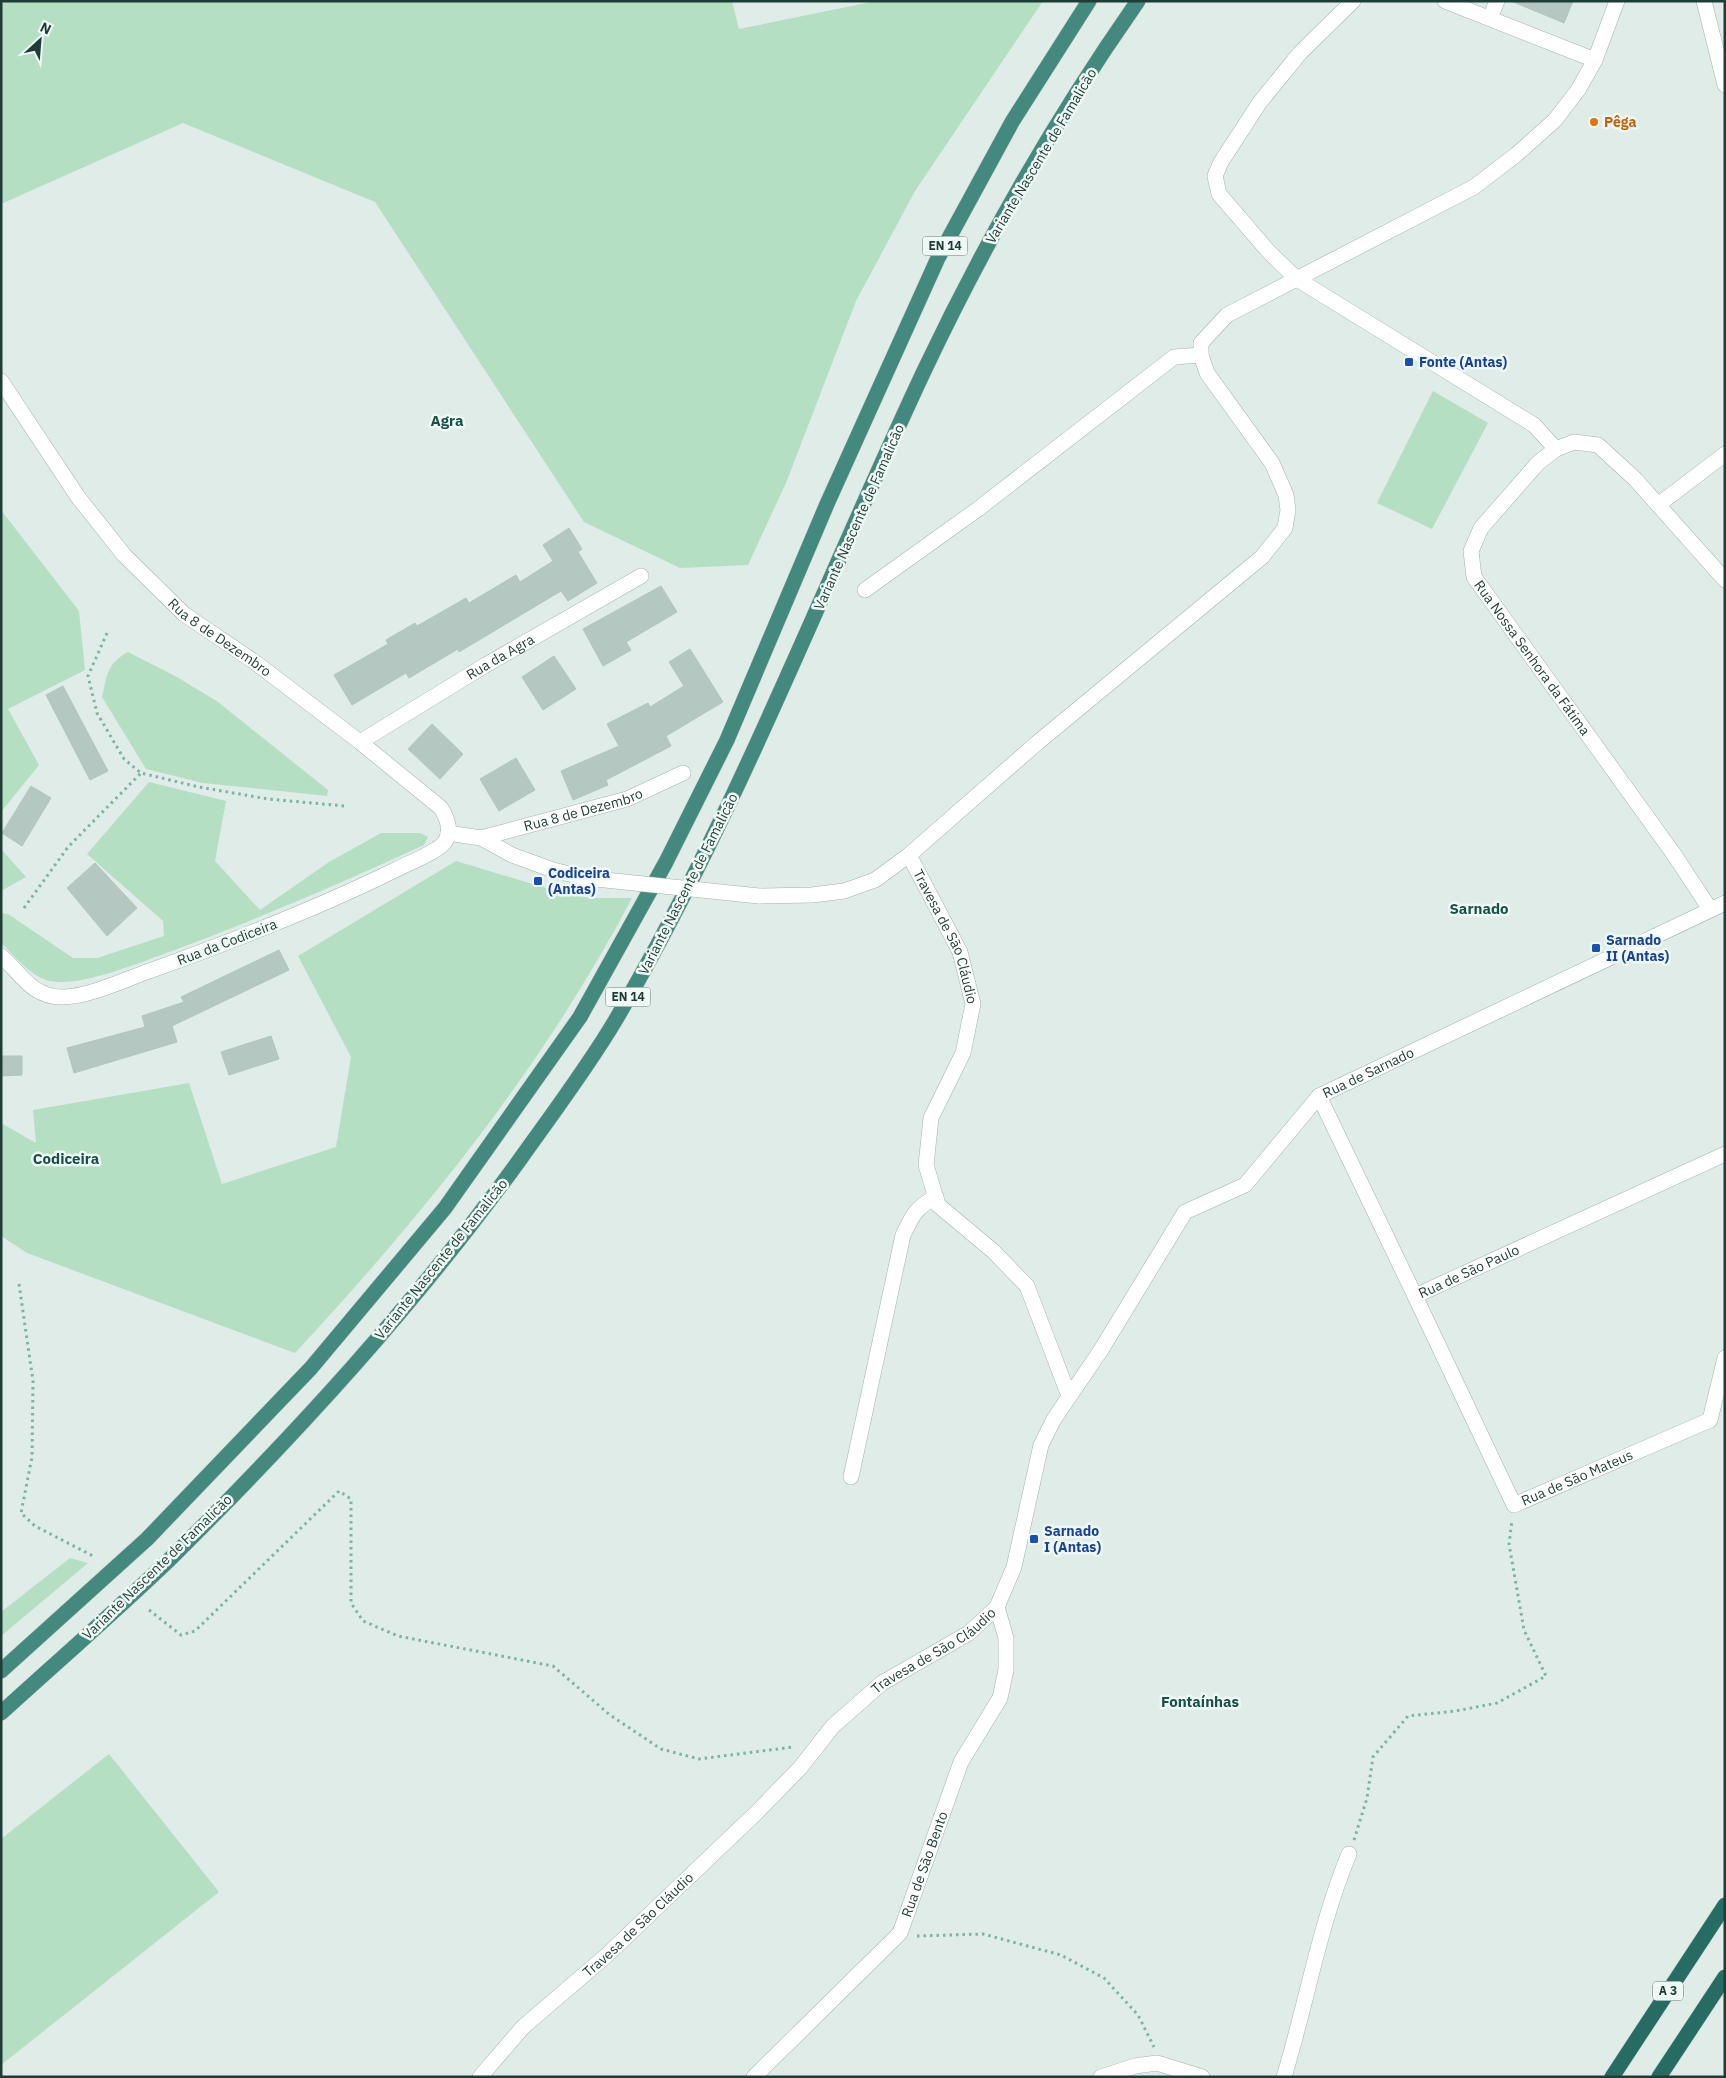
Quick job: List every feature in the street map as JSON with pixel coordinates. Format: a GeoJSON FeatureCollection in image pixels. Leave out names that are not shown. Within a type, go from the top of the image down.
{"type":"FeatureCollection","features":[{"type":"Feature","properties":{"kind":"highway","name":"Variante Nascente de Famalicão"},"geometry":{"type":"LineString","coordinates":[[1,1670],[147,1539],[311,1368],[445,1208],[580,1017],[666,862],[727,740],[827,504],[938,258],[1012,122],[1089,1]]}},
{"type":"Feature","properties":{"kind":"highway","name":"Variante Nascente de Famalicão"},"geometry":{"type":"LineString","coordinates":[[1,1713],[172,1557],[342,1381],[473,1224],[553,1114],[612,1025],[705,856],[793,667],[925,369],[959,301],[1004,216],[1048,140],[1138,1]]}},
{"type":"Feature","properties":{"kind":"highway"},"geometry":{"type":"LineString","coordinates":[[1124,22],[1144,1]]}},
{"type":"Feature","properties":{"kind":"highway","name":"A 3"},"geometry":{"type":"LineString","coordinates":[[1612,2077],[1725,1905]]}},
{"type":"Feature","properties":{"kind":"highway"},"geometry":{"type":"LineString","coordinates":[[1660,2077],[1725,1977]]}},
{"type":"Feature","properties":{"kind":"street"},"geometry":{"type":"LineString","coordinates":[[1353,1],[1300,54],[1260,102],[1221,162],[1215,176],[1219,194],[1269,252],[1297,279],[1534,425],[1556,449]]}},
{"type":"Feature","properties":{"kind":"street"},"geometry":{"type":"LineString","coordinates":[[1446,1],[1594,60]]}},
{"type":"Feature","properties":{"kind":"street"},"geometry":{"type":"LineString","coordinates":[[1490,18],[1497,1]]}},
{"type":"Feature","properties":{"kind":"street"},"geometry":{"type":"LineString","coordinates":[[909,855],[1036,743],[1262,557],[1285,528],[1288,510],[1286,495],[1272,463],[1207,373],[1201,355],[1201,342],[1227,315],[1474,187],[1517,154],[1555,120],[1578,90],[1594,60],[1617,1]]}},
{"type":"Feature","properties":{"kind":"street"},"geometry":{"type":"LineString","coordinates":[[1704,1],[1725,85]]}},
{"type":"Feature","properties":{"kind":"street"},"geometry":{"type":"LineString","coordinates":[[866,590],[978,509],[1174,357],[1201,355]]}},
{"type":"Feature","properties":{"kind":"street","name":"Rua 8 de Dezembro"},"geometry":{"type":"LineString","coordinates":[[1,381],[78,497],[124,555],[184,614],[256,663],[360,742],[441,808],[448,821],[448,833],[482,838],[512,855],[553,870],[586,878]]}},
{"type":"Feature","properties":{"kind":"street","name":"Rua Nossa Senhora da Fátima"},"geometry":{"type":"LineString","coordinates":[[1710,909],[1673,853],[1474,577],[1471,551],[1481,528],[1538,463],[1556,449],[1574,442],[1598,445],[1636,479],[1725,580]]}},
{"type":"Feature","properties":{"kind":"street"},"geometry":{"type":"LineString","coordinates":[[1658,505],[1725,454]]}},
{"type":"Feature","properties":{"kind":"street","name":"Rua da Agra"},"geometry":{"type":"LineString","coordinates":[[360,742],[484,666],[641,576]]}},
{"type":"Feature","properties":{"kind":"street","name":"Rua 8 de Dezembro"},"geometry":{"type":"LineString","coordinates":[[482,838],[627,799],[683,773]]}},
{"type":"Feature","properties":{"kind":"street","name":"Rua da Codiceira"},"geometry":{"type":"LineString","coordinates":[[1,956],[23,981],[42,994],[62,997],[83,993],[207,950],[347,893],[424,856],[444,843],[448,833]]}},
{"type":"Feature","properties":{"kind":"street","name":"Travesa de São Cláudio"},"geometry":{"type":"LineString","coordinates":[[480,2077],[523,2027],[607,1955],[800,1768],[833,1726],[882,1683],[969,1633],[997,1607],[1014,1567],[1041,1445],[1054,1418],[1069,1396],[1027,1286],[993,1252],[938,1205],[926,1165],[931,1118],[962,1053],[973,1004],[960,952],[909,855],[875,880],[844,891],[812,896],[759,896],[586,878]]}},
{"type":"Feature","properties":{"kind":"street","name":"Rua de Sarnado"},"geometry":{"type":"LineString","coordinates":[[1069,1396],[1101,1350],[1184,1212],[1245,1185],[1319,1096],[1725,903]]}},
{"type":"Feature","properties":{"kind":"street","name":"Rua de São Paulo"},"geometry":{"type":"LineString","coordinates":[[1319,1096],[1416,1296],[1725,1154]]}},
{"type":"Feature","properties":{"kind":"street"},"geometry":{"type":"LineString","coordinates":[[851,1476],[903,1235],[914,1211],[920,1205],[936,1197]]}},
{"type":"Feature","properties":{"kind":"street","name":"Rua de São Mateus"},"geometry":{"type":"LineString","coordinates":[[1416,1296],[1514,1506],[1710,1420],[1725,1358]]}},
{"type":"Feature","properties":{"kind":"street","name":"Rua de São Bento"},"geometry":{"type":"LineString","coordinates":[[754,2077],[897,1937],[907,1915],[961,1762],[1000,1698],[1006,1670],[1006,1638],[997,1607]]}},
{"type":"Feature","properties":{"kind":"street"},"geometry":{"type":"LineString","coordinates":[[1284,2077],[1297,2034],[1310,1970],[1333,1892],[1349,1854]]}},
{"type":"Feature","properties":{"kind":"street"},"geometry":{"type":"LineString","coordinates":[[1101,2077],[1135,2066],[1157,2063],[1202,2077]]}},
{"type":"Feature","properties":{"kind":"path"},"geometry":{"type":"LineString","coordinates":[[107,633],[88,676],[98,713],[124,759],[141,773],[199,787],[260,797],[345,806]]}},
{"type":"Feature","properties":{"kind":"path"},"geometry":{"type":"LineString","coordinates":[[24,908],[68,847],[141,773]]}},
{"type":"Feature","properties":{"kind":"path"},"geometry":{"type":"LineString","coordinates":[[19,1284],[33,1381],[32,1458],[20,1513],[35,1526],[95,1557]]}},
{"type":"Feature","properties":{"kind":"path"},"geometry":{"type":"LineString","coordinates":[[148,1610],[181,1635],[195,1631],[338,1491],[351,1499],[351,1603],[363,1622],[398,1636],[553,1666],[610,1715],[662,1749],[699,1759],[783,1748],[816,1747]]}},
{"type":"Feature","properties":{"kind":"path"},"geometry":{"type":"LineString","coordinates":[[1349,1854],[1367,1798],[1373,1757],[1408,1716],[1456,1711],[1497,1703],[1546,1676],[1524,1630],[1509,1544],[1514,1506]]}},
{"type":"Feature","properties":{"kind":"path"},"geometry":{"type":"LineString","coordinates":[[897,1937],[983,1934],[1061,1955],[1104,1978],[1138,2015],[1153,2045],[1157,2063]]}},
{"type":"Feature","properties":{"kind":"green space"},"geometry":{"type":"Polygon","coordinates":[[[1,1],[732,1],[739,29],[876,1],[1043,1],[915,191],[856,301],[786,483],[748,565],[680,568],[584,522],[375,202],[183,123],[1,204],[1,1]]]}},
{"type":"Feature","properties":{"kind":"green space"},"geometry":{"type":"Polygon","coordinates":[[[1433,391],[1488,423],[1432,529],[1377,503],[1433,391]]]}},
{"type":"Feature","properties":{"kind":"green space"},"geometry":{"type":"Polygon","coordinates":[[[1,510],[79,611],[85,670],[8,709],[39,765],[1,812],[1,510]]]}},
{"type":"Feature","properties":{"kind":"green space"},"geometry":{"type":"Polygon","coordinates":[[[128,652],[177,677],[218,702],[328,790],[327,796],[203,783],[146,769],[102,697],[109,671],[121,656],[128,652]]]}},
{"type":"Feature","properties":{"kind":"green space"},"geometry":{"type":"Polygon","coordinates":[[[149,782],[226,801],[215,861],[260,910],[329,862],[381,833],[420,833],[428,837],[424,845],[330,887],[236,926],[131,966],[101,976],[72,981],[50,981],[34,974],[1,943],[1,913],[8,914],[73,958],[97,958],[164,936],[163,921],[87,854],[149,782]]]}},
{"type":"Feature","properties":{"kind":"green space"},"geometry":{"type":"Polygon","coordinates":[[[1,849],[26,877],[1,891],[1,849]]]}},
{"type":"Feature","properties":{"kind":"green space"},"geometry":{"type":"Polygon","coordinates":[[[456,861],[563,893],[592,898],[632,898],[598,960],[560,1020],[521,1079],[479,1136],[390,1247],[295,1353],[27,1253],[1,1236],[1,1123],[36,1143],[33,1110],[189,1083],[222,1184],[336,1147],[351,1057],[298,956],[456,861]]]}},
{"type":"Feature","properties":{"kind":"green space"},"geometry":{"type":"Polygon","coordinates":[[[70,1558],[88,1563],[1,1636],[1,1612],[70,1558]]]}},
{"type":"Feature","properties":{"kind":"green space"},"geometry":{"type":"Polygon","coordinates":[[[109,1754],[219,1892],[1,2065],[1,1839],[109,1754]]]}},
{"type":"Feature","properties":{"kind":"building"},"geometry":{"type":"Polygon","coordinates":[[[1511,1],[1573,1],[1564,23],[1511,1]]]}},
{"type":"Feature","properties":{"kind":"building"},"geometry":{"type":"Polygon","coordinates":[[[569,528],[582,549],[578,552],[597,583],[568,601],[561,591],[459,652],[458,649],[409,678],[406,673],[352,705],[334,675],[388,644],[386,640],[415,623],[417,626],[466,598],[469,603],[516,575],[520,582],[553,561],[543,545],[569,528]]]}},
{"type":"Feature","properties":{"kind":"building"},"geometry":{"type":"Polygon","coordinates":[[[661,586],[677,612],[626,642],[631,650],[603,666],[583,629],[661,586]]]}},
{"type":"Feature","properties":{"kind":"building"},"geometry":{"type":"Polygon","coordinates":[[[690,649],[723,702],[666,736],[671,746],[606,780],[608,785],[573,800],[561,771],[619,746],[607,724],[648,703],[650,707],[684,686],[669,662],[690,649]]]}},
{"type":"Feature","properties":{"kind":"building"},"geometry":{"type":"Polygon","coordinates":[[[554,656],[576,689],[543,710],[522,677],[554,656]]]}},
{"type":"Feature","properties":{"kind":"building"},"geometry":{"type":"Polygon","coordinates":[[[63,686],[108,771],[90,780],[46,695],[63,686]]]}},
{"type":"Feature","properties":{"kind":"building"},"geometry":{"type":"Polygon","coordinates":[[[432,724],[463,754],[440,779],[408,749],[432,724]]]}},
{"type":"Feature","properties":{"kind":"building"},"geometry":{"type":"Polygon","coordinates":[[[516,758],[535,790],[499,811],[480,779],[516,758]]]}},
{"type":"Feature","properties":{"kind":"building"},"geometry":{"type":"Polygon","coordinates":[[[31,786],[51,798],[22,846],[2,833],[31,786]]]}},
{"type":"Feature","properties":{"kind":"building"},"geometry":{"type":"Polygon","coordinates":[[[95,863],[137,908],[107,936],[67,888],[95,863]]]}},
{"type":"Feature","properties":{"kind":"building"},"geometry":{"type":"Polygon","coordinates":[[[279,950],[289,970],[172,1026],[177,1042],[74,1073],[67,1048],[145,1027],[142,1016],[184,1002],[181,997],[279,950]]]}},
{"type":"Feature","properties":{"kind":"building"},"geometry":{"type":"Polygon","coordinates":[[[271,1036],[279,1059],[229,1075],[221,1052],[271,1036]]]}},
{"type":"Feature","properties":{"kind":"building"},"geometry":{"type":"Polygon","coordinates":[[[1,1056],[22,1056],[22,1075],[1,1076],[1,1056]]]}},
{"type":"Feature","properties":{"kind":"place","name":"Pêga"},"geometry":{"type":"Point","coordinates":[1594,122]}},
{"type":"Feature","properties":{"kind":"place","name":"Fonte (Antas)"},"geometry":{"type":"Point","coordinates":[1409,362]}},
{"type":"Feature","properties":{"kind":"place","name":"Codiceira (Antas)"},"geometry":{"type":"Point","coordinates":[538,881]}},
{"type":"Feature","properties":{"kind":"place","name":"Sarnado II (Antas)"},"geometry":{"type":"Point","coordinates":[1596,948]}},
{"type":"Feature","properties":{"kind":"place","name":"Sarnado I (Antas)"},"geometry":{"type":"Point","coordinates":[1034,1539]}},
{"type":"Feature","properties":{"kind":"district","name":"Agra"},"geometry":{"type":"Point","coordinates":[447,421]}},
{"type":"Feature","properties":{"kind":"district","name":"Sarnado"},"geometry":{"type":"Point","coordinates":[1479,909]}},
{"type":"Feature","properties":{"kind":"district","name":"Codiceira"},"geometry":{"type":"Point","coordinates":[66,1159]}},
{"type":"Feature","properties":{"kind":"district","name":"Fontaínhas"},"geometry":{"type":"Point","coordinates":[1200,1702]}}]}
